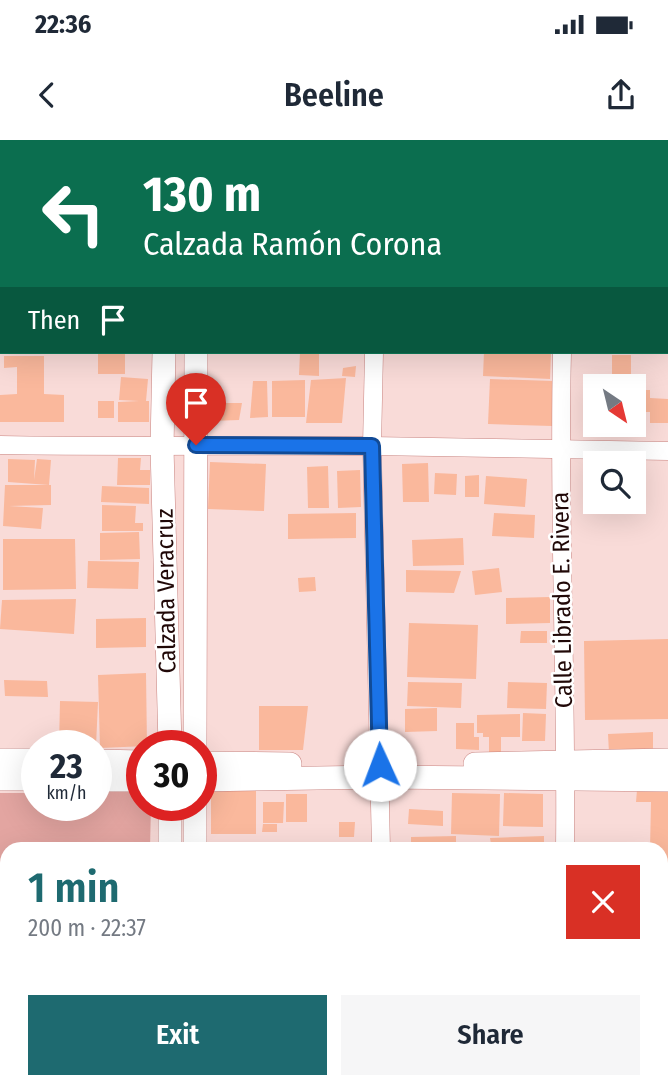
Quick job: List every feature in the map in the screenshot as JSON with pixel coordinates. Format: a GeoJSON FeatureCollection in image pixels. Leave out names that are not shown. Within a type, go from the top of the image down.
{"type":"FeatureCollection","features":[{"type":"Feature","properties":{"kind":"street","name":"Calzada Veracruz"},"geometry":{"type":"LineString","coordinates":[[164,354],[162,447],[170,730]]}},
{"type":"Feature","properties":{"kind":"street","name":"Calzada Veracruz"},"geometry":{"type":"LineString","coordinates":[[195,730],[196,354]]}},
{"type":"Feature","properties":{"kind":"street"},"geometry":{"type":"LineString","coordinates":[[374,354],[372,446],[382,842]]}},
{"type":"Feature","properties":{"kind":"street","name":"Calle Librado E. Rivera"},"geometry":{"type":"LineString","coordinates":[[562,354],[559,450],[565,842]]}},
{"type":"Feature","properties":{"kind":"street"},"geometry":{"type":"LineString","coordinates":[[0,445],[372,446],[668,451]]}},
{"type":"Feature","properties":{"kind":"street"},"geometry":{"type":"LineString","coordinates":[[0,760],[21,761]]}},
{"type":"Feature","properties":{"kind":"street"},"geometry":{"type":"LineString","coordinates":[[566,771],[668,760]]}},
{"type":"Feature","properties":{"kind":"street"},"geometry":{"type":"LineString","coordinates":[[217,764],[381,771],[566,771],[668,780]]}},
{"type":"Feature","properties":{"kind":"street"},"geometry":{"type":"LineString","coordinates":[[217,779],[381,771]]}},
{"type":"Feature","properties":{"kind":"street"},"geometry":{"type":"LineString","coordinates":[[0,779],[21,779]]}},
{"type":"Feature","properties":{"kind":"street"},"geometry":{"type":"LineString","coordinates":[[170,821],[170,842]]}},
{"type":"Feature","properties":{"kind":"street"},"geometry":{"type":"LineString","coordinates":[[195,821],[195,842]]}},
{"type":"Feature","properties":{"kind":"shaded area"},"geometry":{"type":"Polygon","coordinates":[[[126,790],[126,821],[151,821],[150,842],[0,842],[0,793],[21,793],[21,821],[112,821],[112,791],[126,790]]]}},
{"type":"Feature","properties":{"kind":"building"},"geometry":{"type":"Polygon","coordinates":[[[98,354],[125,354],[125,374],[98,374],[98,354]]]}},
{"type":"Feature","properties":{"kind":"building"},"geometry":{"type":"Polygon","coordinates":[[[300,354],[319,354],[319,376],[299,375],[300,354]]]}},
{"type":"Feature","properties":{"kind":"building"},"geometry":{"type":"Polygon","coordinates":[[[484,354],[551,354],[550,379],[483,376],[484,354]]]}},
{"type":"Feature","properties":{"kind":"building"},"geometry":{"type":"Polygon","coordinates":[[[612,355],[631,355],[631,374],[612,374],[612,355]]]}},
{"type":"Feature","properties":{"kind":"building"},"geometry":{"type":"Polygon","coordinates":[[[4,356],[44,356],[44,394],[64,395],[64,422],[0,422],[0,395],[17,394],[17,367],[4,368],[4,356]]]}},
{"type":"Feature","properties":{"kind":"building"},"geometry":{"type":"Polygon","coordinates":[[[356,366],[355,377],[342,376],[343,368],[356,366]]]}},
{"type":"Feature","properties":{"kind":"building"},"geometry":{"type":"Polygon","coordinates":[[[121,377],[148,379],[146,401],[149,401],[149,422],[118,422],[118,402],[139,401],[119,400],[121,377]]]}},
{"type":"Feature","properties":{"kind":"building"},"geometry":{"type":"Polygon","coordinates":[[[346,378],[342,423],[306,423],[311,380],[346,378]]]}},
{"type":"Feature","properties":{"kind":"building"},"geometry":{"type":"Polygon","coordinates":[[[490,379],[553,381],[552,426],[488,424],[490,379]]]}},
{"type":"Feature","properties":{"kind":"building"},"geometry":{"type":"Polygon","coordinates":[[[305,380],[305,417],[272,417],[272,381],[305,380]]]}},
{"type":"Feature","properties":{"kind":"building"},"geometry":{"type":"Polygon","coordinates":[[[253,381],[267,381],[268,417],[250,418],[253,381]]]}},
{"type":"Feature","properties":{"kind":"building"},"geometry":{"type":"Polygon","coordinates":[[[646,390],[650,390],[650,398],[668,399],[668,423],[650,423],[650,412],[646,412],[646,390]]]}},
{"type":"Feature","properties":{"kind":"building"},"geometry":{"type":"Polygon","coordinates":[[[98,401],[114,401],[114,418],[98,418],[98,401]]]}},
{"type":"Feature","properties":{"kind":"building"},"geometry":{"type":"Polygon","coordinates":[[[216,403],[242,403],[239,420],[211,421],[216,403]]]}},
{"type":"Feature","properties":{"kind":"building"},"geometry":{"type":"Polygon","coordinates":[[[118,458],[141,458],[140,470],[150,470],[150,485],[117,485],[118,458]]]}},
{"type":"Feature","properties":{"kind":"building"},"geometry":{"type":"Polygon","coordinates":[[[8,459],[35,460],[34,480],[37,459],[51,460],[49,485],[8,482],[8,459]]]}},
{"type":"Feature","properties":{"kind":"building"},"geometry":{"type":"Polygon","coordinates":[[[210,462],[266,464],[264,511],[208,509],[210,462]]]}},
{"type":"Feature","properties":{"kind":"building"},"geometry":{"type":"Polygon","coordinates":[[[428,463],[429,502],[403,502],[402,464],[428,463]]]}},
{"type":"Feature","properties":{"kind":"building"},"geometry":{"type":"Polygon","coordinates":[[[328,466],[329,508],[308,508],[307,467],[328,466]]]}},
{"type":"Feature","properties":{"kind":"building"},"geometry":{"type":"Polygon","coordinates":[[[360,470],[361,507],[338,508],[337,471],[360,470]]]}},
{"type":"Feature","properties":{"kind":"building"},"geometry":{"type":"Polygon","coordinates":[[[435,473],[457,474],[456,495],[434,494],[435,473]]]}},
{"type":"Feature","properties":{"kind":"building"},"geometry":{"type":"Polygon","coordinates":[[[479,475],[479,497],[465,497],[465,476],[479,475]]]}},
{"type":"Feature","properties":{"kind":"building"},"geometry":{"type":"Polygon","coordinates":[[[486,476],[527,479],[525,507],[484,504],[486,476]]]}},
{"type":"Feature","properties":{"kind":"building"},"geometry":{"type":"Polygon","coordinates":[[[5,485],[51,485],[51,505],[9,506],[43,508],[41,529],[3,526],[5,485]]]}},
{"type":"Feature","properties":{"kind":"building"},"geometry":{"type":"Polygon","coordinates":[[[102,486],[149,488],[149,504],[101,502],[102,486]]]}},
{"type":"Feature","properties":{"kind":"building"},"geometry":{"type":"Polygon","coordinates":[[[102,505],[136,506],[135,523],[143,523],[143,531],[102,531],[102,505]]]}},
{"type":"Feature","properties":{"kind":"building"},"geometry":{"type":"Polygon","coordinates":[[[356,513],[356,538],[288,539],[288,514],[356,513]]]}},
{"type":"Feature","properties":{"kind":"building"},"geometry":{"type":"Polygon","coordinates":[[[494,513],[535,515],[534,538],[492,536],[494,513]]]}},
{"type":"Feature","properties":{"kind":"building"},"geometry":{"type":"Polygon","coordinates":[[[139,532],[140,559],[100,560],[100,533],[139,532]]]}},
{"type":"Feature","properties":{"kind":"building"},"geometry":{"type":"Polygon","coordinates":[[[463,538],[464,565],[413,566],[412,540],[463,538]]]}},
{"type":"Feature","properties":{"kind":"building"},"geometry":{"type":"Polygon","coordinates":[[[3,539],[75,539],[76,589],[3,590],[3,539]]]}},
{"type":"Feature","properties":{"kind":"building"},"geometry":{"type":"Polygon","coordinates":[[[88,561],[139,562],[138,589],[87,588],[88,561]]]}},
{"type":"Feature","properties":{"kind":"building"},"geometry":{"type":"Polygon","coordinates":[[[499,568],[502,592],[475,595],[472,571],[499,568]]]}},
{"type":"Feature","properties":{"kind":"building"},"geometry":{"type":"Polygon","coordinates":[[[406,570],[461,571],[454,593],[406,592],[406,570]]]}},
{"type":"Feature","properties":{"kind":"building"},"geometry":{"type":"Polygon","coordinates":[[[315,577],[316,591],[299,592],[298,578],[315,577]]]}},
{"type":"Feature","properties":{"kind":"building"},"geometry":{"type":"Polygon","coordinates":[[[550,597],[550,623],[506,624],[506,598],[550,597]]]}},
{"type":"Feature","properties":{"kind":"building"},"geometry":{"type":"Polygon","coordinates":[[[76,599],[74,634],[0,629],[2,600],[76,599]]]}},
{"type":"Feature","properties":{"kind":"building"},"geometry":{"type":"Polygon","coordinates":[[[146,618],[146,647],[96,648],[96,619],[146,618]]]}},
{"type":"Feature","properties":{"kind":"building"},"geometry":{"type":"Polygon","coordinates":[[[409,623],[478,625],[476,679],[407,677],[409,623]]]}},
{"type":"Feature","properties":{"kind":"building"},"geometry":{"type":"Polygon","coordinates":[[[521,631],[547,631],[547,643],[520,643],[521,631]]]}},
{"type":"Feature","properties":{"kind":"building"},"geometry":{"type":"Polygon","coordinates":[[[668,639],[668,719],[585,720],[584,641],[668,639]]]}},
{"type":"Feature","properties":{"kind":"building"},"geometry":{"type":"Polygon","coordinates":[[[146,673],[147,730],[126,730],[126,747],[112,747],[112,730],[100,730],[98,675],[146,673]]]}},
{"type":"Feature","properties":{"kind":"building"},"geometry":{"type":"Polygon","coordinates":[[[4,680],[47,681],[48,697],[5,696],[4,680]]]}},
{"type":"Feature","properties":{"kind":"building"},"geometry":{"type":"Polygon","coordinates":[[[408,682],[462,683],[461,708],[407,706],[408,682]]]}},
{"type":"Feature","properties":{"kind":"building"},"geometry":{"type":"Polygon","coordinates":[[[508,682],[547,683],[546,709],[507,708],[508,682]]]}},
{"type":"Feature","properties":{"kind":"building"},"geometry":{"type":"Polygon","coordinates":[[[60,701],[98,702],[97,730],[59,730],[60,701]]]}},
{"type":"Feature","properties":{"kind":"building"},"geometry":{"type":"Polygon","coordinates":[[[259,706],[308,706],[303,750],[259,750],[259,706]]]}},
{"type":"Feature","properties":{"kind":"building"},"geometry":{"type":"Polygon","coordinates":[[[437,708],[437,731],[405,732],[405,709],[437,708]]]}},
{"type":"Feature","properties":{"kind":"building"},"geometry":{"type":"Polygon","coordinates":[[[523,713],[546,714],[545,741],[522,741],[523,713]]]}},
{"type":"Feature","properties":{"kind":"building"},"geometry":{"type":"Polygon","coordinates":[[[520,714],[520,737],[501,737],[501,754],[489,754],[489,737],[477,733],[477,715],[520,714]]]}},
{"type":"Feature","properties":{"kind":"building"},"geometry":{"type":"Polygon","coordinates":[[[456,723],[474,723],[474,737],[479,737],[479,750],[456,749],[456,723]]]}},
{"type":"Feature","properties":{"kind":"building"},"geometry":{"type":"Polygon","coordinates":[[[653,732],[653,752],[609,753],[608,734],[653,732]]]}},
{"type":"Feature","properties":{"kind":"building"},"geometry":{"type":"Polygon","coordinates":[[[637,790],[668,790],[668,842],[650,842],[651,802],[636,802],[637,790]]]}},
{"type":"Feature","properties":{"kind":"building"},"geometry":{"type":"Polygon","coordinates":[[[217,791],[256,791],[256,834],[211,834],[211,821],[217,821],[217,791]]]}},
{"type":"Feature","properties":{"kind":"building"},"geometry":{"type":"Polygon","coordinates":[[[452,793],[500,794],[499,836],[451,834],[452,793]]]}},
{"type":"Feature","properties":{"kind":"building"},"geometry":{"type":"Polygon","coordinates":[[[504,793],[543,794],[543,827],[503,826],[504,793]]]}},
{"type":"Feature","properties":{"kind":"building"},"geometry":{"type":"Polygon","coordinates":[[[286,794],[307,794],[307,822],[286,822],[286,794]]]}},
{"type":"Feature","properties":{"kind":"building"},"geometry":{"type":"Polygon","coordinates":[[[263,802],[284,802],[283,823],[263,823],[263,802]]]}},
{"type":"Feature","properties":{"kind":"building"},"geometry":{"type":"Polygon","coordinates":[[[409,809],[443,811],[443,826],[408,824],[409,809]]]}},
{"type":"Feature","properties":{"kind":"building"},"geometry":{"type":"Polygon","coordinates":[[[339,822],[355,822],[354,837],[339,837],[339,822]]]}},
{"type":"Feature","properties":{"kind":"building"},"geometry":{"type":"Polygon","coordinates":[[[263,824],[277,824],[277,832],[262,832],[263,824]]]}},
{"type":"Feature","properties":{"kind":"building"},"geometry":{"type":"Polygon","coordinates":[[[456,836],[456,842],[411,842],[411,837],[456,836]]]}},
{"type":"Feature","properties":{"kind":"building"},"geometry":{"type":"Polygon","coordinates":[[[544,836],[544,842],[491,842],[490,838],[544,836]]]}},
{"type":"Feature","properties":{"kind":"route"},"geometry":{"type":"LineString","coordinates":[[196,445],[372,446],[380,765]]}}]}
